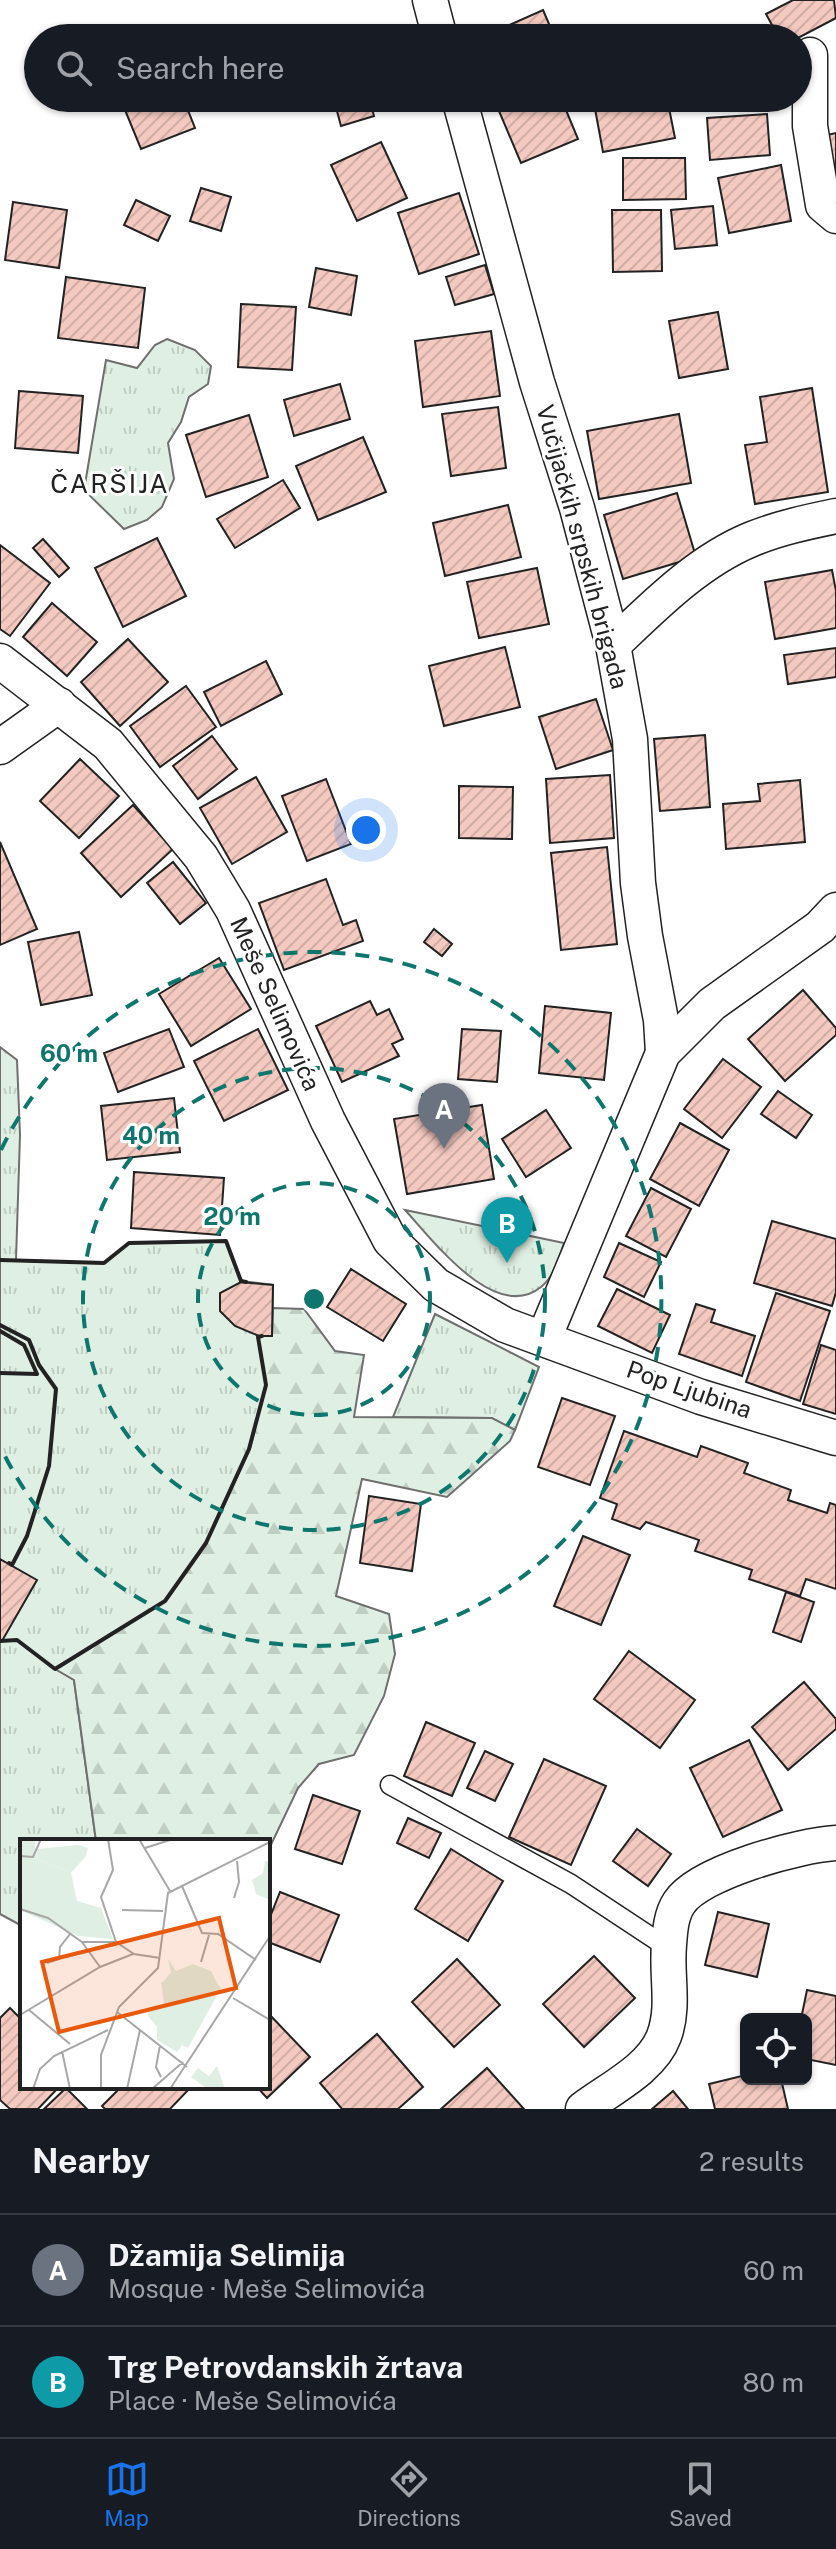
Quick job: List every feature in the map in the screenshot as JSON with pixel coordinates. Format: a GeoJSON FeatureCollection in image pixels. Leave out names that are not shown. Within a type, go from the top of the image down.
{"type":"FeatureCollection","features":[{"type":"Feature","properties":{"kind":"street"},"geometry":{"type":"LineString","coordinates":[[430,0],[436,24]]}},
{"type":"Feature","properties":{"kind":"street","name":"Vučijačkih srpskih brigada"},"geometry":{"type":"LineString","coordinates":[[463,112],[537,382],[577,508],[613,645],[630,739],[638,883],[661,1020],[663,1053]]}},
{"type":"Feature","properties":{"kind":"street"},"geometry":{"type":"LineString","coordinates":[[810,112],[823,205],[836,216]]}},
{"type":"Feature","properties":{"kind":"street"},"geometry":{"type":"LineString","coordinates":[[613,645],[662,598],[711,561],[750,540],[799,523],[836,516]]}},
{"type":"Feature","properties":{"kind":"street","name":"Meše Selimovića"},"geometry":{"type":"LineString","coordinates":[[0,661],[108,744],[133,770],[201,857],[233,910],[328,1121],[390,1240],[436,1285],[505,1325],[544,1338]]}},
{"type":"Feature","properties":{"kind":"street"},"geometry":{"type":"LineString","coordinates":[[0,747],[59,705]]}},
{"type":"Feature","properties":{"kind":"street"},"geometry":{"type":"LineString","coordinates":[[544,1338],[663,1053],[712,1004],[820,927],[836,910]]}},
{"type":"Feature","properties":{"kind":"street","name":"Pop Ljubina"},"geometry":{"type":"LineString","coordinates":[[544,1338],[701,1397],[836,1438]]}},
{"type":"Feature","properties":{"kind":"street"},"geometry":{"type":"LineString","coordinates":[[583,2109],[642,2065],[655,2053],[665,2035],[672,1920],[678,1904],[687,1893],[709,1879],[781,1853],[817,1844],[836,1843]]}},
{"type":"Feature","properties":{"kind":"lane"},"geometry":{"type":"LineString","coordinates":[[390,1785],[571,1884],[668,1948]]}},
{"type":"Feature","properties":{"kind":"green space"},"geometry":{"type":"Polygon","coordinates":[[[167,339],[195,350],[211,366],[208,384],[189,397],[181,422],[168,443],[174,479],[162,507],[147,520],[124,529],[84,490],[106,360],[137,368],[155,345],[167,339]]]}},
{"type":"Feature","properties":{"kind":"green space"},"geometry":{"type":"Polygon","coordinates":[[[0,1047],[17,1060],[20,1135],[16,1260],[104,1263],[129,1243],[226,1241],[241,1281],[273,1285],[272,1336],[259,1337],[266,1385],[249,1449],[206,1543],[165,1601],[56,1669],[74,1680],[96,1839],[20,1839],[20,1925],[0,1914],[0,1047]]]}},
{"type":"Feature","properties":{"kind":"green space"},"geometry":{"type":"Polygon","coordinates":[[[405,1210],[564,1243],[546,1283],[523,1296],[504,1295],[485,1287],[466,1273],[405,1210]]]}},
{"type":"Feature","properties":{"kind":"green space"},"geometry":{"type":"Polygon","coordinates":[[[273,1308],[304,1309],[335,1351],[364,1355],[354,1417],[492,1418],[515,1430],[510,1441],[447,1497],[362,1479],[336,1596],[389,1614],[395,1654],[384,1696],[354,1755],[319,1764],[298,1788],[270,1847],[270,1839],[96,1839],[74,1680],[55,1669],[165,1601],[206,1543],[250,1449],[266,1385],[258,1337],[272,1335],[273,1308]]]}},
{"type":"Feature","properties":{"kind":"green space"},"geometry":{"type":"Polygon","coordinates":[[[435,1314],[539,1367],[515,1430],[491,1418],[393,1417],[435,1314]]]}},
{"type":"Feature","properties":{"kind":"building"},"geometry":{"type":"Polygon","coordinates":[[[793,0],[834,0],[836,18],[812,31],[812,24],[771,24],[766,14],[793,0]]]}},
{"type":"Feature","properties":{"kind":"building"},"geometry":{"type":"Polygon","coordinates":[[[543,10],[549,24],[512,24],[543,10]]]}},
{"type":"Feature","properties":{"kind":"building"},"geometry":{"type":"Polygon","coordinates":[[[126,112],[189,112],[195,128],[141,149],[126,112]]]}},
{"type":"Feature","properties":{"kind":"building"},"geometry":{"type":"Polygon","coordinates":[[[337,112],[373,112],[374,116],[341,126],[337,112]]]}},
{"type":"Feature","properties":{"kind":"building"},"geometry":{"type":"Polygon","coordinates":[[[499,112],[567,112],[578,139],[521,163],[499,112]]]}},
{"type":"Feature","properties":{"kind":"building"},"geometry":{"type":"Polygon","coordinates":[[[596,112],[670,112],[675,138],[603,152],[596,112]]]}},
{"type":"Feature","properties":{"kind":"building"},"geometry":{"type":"Polygon","coordinates":[[[767,114],[770,155],[710,160],[707,118],[767,114]]]}},
{"type":"Feature","properties":{"kind":"building"},"geometry":{"type":"Polygon","coordinates":[[[836,133],[836,180],[819,137],[836,133]]]}},
{"type":"Feature","properties":{"kind":"building"},"geometry":{"type":"Polygon","coordinates":[[[381,142],[407,198],[357,221],[331,165],[381,142]]]}},
{"type":"Feature","properties":{"kind":"building"},"geometry":{"type":"Polygon","coordinates":[[[623,158],[685,158],[686,199],[623,200],[623,158]]]}},
{"type":"Feature","properties":{"kind":"building"},"geometry":{"type":"Polygon","coordinates":[[[781,165],[791,221],[729,233],[718,178],[781,165]]]}},
{"type":"Feature","properties":{"kind":"building"},"geometry":{"type":"Polygon","coordinates":[[[201,188],[231,197],[221,231],[190,221],[201,188]]]}},
{"type":"Feature","properties":{"kind":"building"},"geometry":{"type":"Polygon","coordinates":[[[459,193],[479,254],[419,274],[398,213],[459,193]]]}},
{"type":"Feature","properties":{"kind":"building"},"geometry":{"type":"Polygon","coordinates":[[[136,200],[170,216],[158,241],[124,225],[136,200]]]}},
{"type":"Feature","properties":{"kind":"building"},"geometry":{"type":"Polygon","coordinates":[[[13,202],[67,210],[59,268],[5,260],[13,202]]]}},
{"type":"Feature","properties":{"kind":"building"},"geometry":{"type":"Polygon","coordinates":[[[713,206],[717,245],[675,249],[671,210],[713,206]]]}},
{"type":"Feature","properties":{"kind":"building"},"geometry":{"type":"Polygon","coordinates":[[[612,210],[661,210],[662,271],[613,272],[612,210]]]}},
{"type":"Feature","properties":{"kind":"building"},"geometry":{"type":"Polygon","coordinates":[[[485,265],[494,294],[455,305],[446,277],[485,265]]]}},
{"type":"Feature","properties":{"kind":"building"},"geometry":{"type":"Polygon","coordinates":[[[316,268],[357,276],[351,315],[309,307],[316,268]]]}},
{"type":"Feature","properties":{"kind":"building"},"geometry":{"type":"Polygon","coordinates":[[[66,277],[145,288],[138,348],[58,338],[66,277]]]}},
{"type":"Feature","properties":{"kind":"building"},"geometry":{"type":"Polygon","coordinates":[[[241,304],[296,307],[292,370],[238,367],[241,304]]]}},
{"type":"Feature","properties":{"kind":"building"},"geometry":{"type":"Polygon","coordinates":[[[718,312],[728,369],[679,378],[669,321],[718,312]]]}},
{"type":"Feature","properties":{"kind":"building"},"geometry":{"type":"Polygon","coordinates":[[[491,331],[500,396],[423,407],[415,341],[491,331]]]}},
{"type":"Feature","properties":{"kind":"building"},"geometry":{"type":"Polygon","coordinates":[[[340,384],[350,419],[294,436],[284,400],[340,384]]]}},
{"type":"Feature","properties":{"kind":"building"},"geometry":{"type":"Polygon","coordinates":[[[812,388],[828,492],[755,504],[745,445],[767,442],[760,397],[812,388]]]}},
{"type":"Feature","properties":{"kind":"building"},"geometry":{"type":"Polygon","coordinates":[[[19,391],[83,396],[78,453],[15,448],[19,391]]]}},
{"type":"Feature","properties":{"kind":"building"},"geometry":{"type":"Polygon","coordinates":[[[498,407],[506,468],[451,476],[442,414],[498,407]]]}},
{"type":"Feature","properties":{"kind":"building"},"geometry":{"type":"Polygon","coordinates":[[[679,414],[691,483],[599,499],[587,431],[679,414]]]}},
{"type":"Feature","properties":{"kind":"building"},"geometry":{"type":"Polygon","coordinates":[[[249,415],[268,477],[206,497],[186,435],[249,415]]]}},
{"type":"Feature","properties":{"kind":"building"},"geometry":{"type":"Polygon","coordinates":[[[363,437],[386,492],[318,520],[296,466],[363,437]]]}},
{"type":"Feature","properties":{"kind":"building"},"geometry":{"type":"Polygon","coordinates":[[[283,480],[300,508],[235,548],[217,519],[283,480]]]}},
{"type":"Feature","properties":{"kind":"building"},"geometry":{"type":"Polygon","coordinates":[[[677,493],[696,557],[623,579],[604,515],[677,493]]]}},
{"type":"Feature","properties":{"kind":"building"},"geometry":{"type":"Polygon","coordinates":[[[508,505],[521,557],[445,576],[433,523],[508,505]]]}},
{"type":"Feature","properties":{"kind":"building"},"geometry":{"type":"Polygon","coordinates":[[[157,538],[186,596],[123,627],[95,568],[157,538]]]}},
{"type":"Feature","properties":{"kind":"building"},"geometry":{"type":"Polygon","coordinates":[[[43,539],[69,568],[59,577],[33,548],[43,539]]]}},
{"type":"Feature","properties":{"kind":"building"},"geometry":{"type":"Polygon","coordinates":[[[0,545],[50,583],[10,636],[0,629],[0,545]]]}},
{"type":"Feature","properties":{"kind":"building"},"geometry":{"type":"Polygon","coordinates":[[[537,568],[549,624],[479,638],[467,582],[537,568]]]}},
{"type":"Feature","properties":{"kind":"building"},"geometry":{"type":"Polygon","coordinates":[[[832,570],[836,591],[836,628],[775,639],[765,582],[832,570]]]}},
{"type":"Feature","properties":{"kind":"building"},"geometry":{"type":"Polygon","coordinates":[[[52,603],[97,642],[67,676],[23,637],[52,603]]]}},
{"type":"Feature","properties":{"kind":"building"},"geometry":{"type":"Polygon","coordinates":[[[128,639],[168,682],[120,726],[81,682],[128,639]]]}},
{"type":"Feature","properties":{"kind":"building"},"geometry":{"type":"Polygon","coordinates":[[[505,647],[520,707],[444,726],[429,666],[505,647]]]}},
{"type":"Feature","properties":{"kind":"building"},"geometry":{"type":"Polygon","coordinates":[[[836,648],[836,677],[788,684],[784,655],[836,648]]]}},
{"type":"Feature","properties":{"kind":"building"},"geometry":{"type":"Polygon","coordinates":[[[266,661],[282,694],[221,726],[204,692],[266,661]]]}},
{"type":"Feature","properties":{"kind":"building"},"geometry":{"type":"Polygon","coordinates":[[[186,686],[216,727],[160,767],[130,726],[186,686]]]}},
{"type":"Feature","properties":{"kind":"building"},"geometry":{"type":"Polygon","coordinates":[[[596,699],[613,750],[556,769],[539,717],[596,699]]]}},
{"type":"Feature","properties":{"kind":"building"},"geometry":{"type":"Polygon","coordinates":[[[705,735],[710,807],[660,811],[654,739],[705,735]]]}},
{"type":"Feature","properties":{"kind":"building"},"geometry":{"type":"Polygon","coordinates":[[[212,736],[237,769],[198,799],[173,766],[212,736]]]}},
{"type":"Feature","properties":{"kind":"building"},"geometry":{"type":"Polygon","coordinates":[[[80,759],[119,796],[79,838],[40,801],[80,759]]]}},
{"type":"Feature","properties":{"kind":"building"},"geometry":{"type":"Polygon","coordinates":[[[610,775],[614,838],[550,843],[546,779],[610,775]]]}},
{"type":"Feature","properties":{"kind":"building"},"geometry":{"type":"Polygon","coordinates":[[[256,777],[287,832],[232,864],[200,808],[256,777]]]}},
{"type":"Feature","properties":{"kind":"building"},"geometry":{"type":"Polygon","coordinates":[[[326,779],[351,844],[307,861],[282,796],[326,779]]]}},
{"type":"Feature","properties":{"kind":"building"},"geometry":{"type":"Polygon","coordinates":[[[800,780],[805,842],[726,849],[723,804],[760,801],[758,784],[800,780]]]}},
{"type":"Feature","properties":{"kind":"building"},"geometry":{"type":"Polygon","coordinates":[[[459,786],[513,787],[512,839],[459,838],[459,786]]]}},
{"type":"Feature","properties":{"kind":"building"},"geometry":{"type":"Polygon","coordinates":[[[133,805],[173,849],[121,897],[81,853],[133,805]]]}},
{"type":"Feature","properties":{"kind":"building"},"geometry":{"type":"Polygon","coordinates":[[[0,842],[37,929],[0,945],[0,842]]]}},
{"type":"Feature","properties":{"kind":"building"},"geometry":{"type":"Polygon","coordinates":[[[607,847],[617,944],[561,950],[551,853],[607,847]]]}},
{"type":"Feature","properties":{"kind":"building"},"geometry":{"type":"Polygon","coordinates":[[[173,862],[206,903],[180,924],[147,883],[173,862]]]}},
{"type":"Feature","properties":{"kind":"building"},"geometry":{"type":"Polygon","coordinates":[[[326,879],[343,925],[356,920],[363,941],[284,970],[259,903],[326,879]]]}},
{"type":"Feature","properties":{"kind":"building"},"geometry":{"type":"Polygon","coordinates":[[[434,929],[452,944],[442,956],[424,942],[434,929]]]}},
{"type":"Feature","properties":{"kind":"building"},"geometry":{"type":"Polygon","coordinates":[[[79,932],[92,995],[41,1005],[28,942],[79,932]]]}},
{"type":"Feature","properties":{"kind":"building"},"geometry":{"type":"Polygon","coordinates":[[[219,958],[251,1009],[191,1046],[159,994],[219,958]]]}},
{"type":"Feature","properties":{"kind":"building"},"geometry":{"type":"Polygon","coordinates":[[[803,990],[836,1028],[836,1035],[785,1081],[748,1039],[803,990]]]}},
{"type":"Feature","properties":{"kind":"building"},"geometry":{"type":"Polygon","coordinates":[[[370,1001],[377,1015],[389,1009],[403,1039],[392,1044],[399,1056],[342,1082],[316,1026],[370,1001]]]}},
{"type":"Feature","properties":{"kind":"building"},"geometry":{"type":"Polygon","coordinates":[[[545,1006],[611,1013],[604,1080],[539,1073],[545,1006]]]}},
{"type":"Feature","properties":{"kind":"building"},"geometry":{"type":"Polygon","coordinates":[[[169,1029],[184,1067],[118,1092],[104,1053],[169,1029]]]}},
{"type":"Feature","properties":{"kind":"building"},"geometry":{"type":"Polygon","coordinates":[[[258,1029],[288,1090],[224,1121],[194,1061],[258,1029]]]}},
{"type":"Feature","properties":{"kind":"building"},"geometry":{"type":"Polygon","coordinates":[[[462,1029],[501,1031],[497,1082],[458,1079],[462,1029]]]}},
{"type":"Feature","properties":{"kind":"building"},"geometry":{"type":"Polygon","coordinates":[[[723,1059],[761,1087],[722,1138],[684,1109],[723,1059]]]}},
{"type":"Feature","properties":{"kind":"building"},"geometry":{"type":"Polygon","coordinates":[[[778,1091],[812,1115],[796,1138],[761,1114],[778,1091]]]}},
{"type":"Feature","properties":{"kind":"building"},"geometry":{"type":"Polygon","coordinates":[[[174,1098],[180,1152],[107,1160],[101,1106],[174,1098]]]}},
{"type":"Feature","properties":{"kind":"building"},"geometry":{"type":"Polygon","coordinates":[[[482,1105],[494,1179],[407,1194],[394,1119],[482,1105]]]}},
{"type":"Feature","properties":{"kind":"building"},"geometry":{"type":"Polygon","coordinates":[[[546,1110],[571,1148],[526,1177],[502,1139],[546,1110]]]}},
{"type":"Feature","properties":{"kind":"building"},"geometry":{"type":"Polygon","coordinates":[[[680,1123],[729,1150],[699,1206],[650,1179],[680,1123]]]}},
{"type":"Feature","properties":{"kind":"building"},"geometry":{"type":"Polygon","coordinates":[[[134,1172],[224,1178],[220,1235],[131,1228],[134,1172]]]}},
{"type":"Feature","properties":{"kind":"building"},"geometry":{"type":"Polygon","coordinates":[[[651,1188],[691,1209],[666,1257],[626,1236],[651,1188]]]}},
{"type":"Feature","properties":{"kind":"building"},"geometry":{"type":"Polygon","coordinates":[[[772,1221],[836,1239],[836,1292],[832,1306],[754,1283],[772,1221]]]}},
{"type":"Feature","properties":{"kind":"building"},"geometry":{"type":"Polygon","coordinates":[[[619,1243],[661,1262],[644,1297],[604,1277],[619,1243]]]}},
{"type":"Feature","properties":{"kind":"building"},"geometry":{"type":"Polygon","coordinates":[[[351,1269],[406,1304],[383,1341],[327,1307],[351,1269]]]}},
{"type":"Feature","properties":{"kind":"building"},"geometry":{"type":"Polygon","coordinates":[[[241,1282],[273,1285],[272,1336],[259,1336],[235,1326],[220,1311],[220,1293],[241,1282]]]}},
{"type":"Feature","properties":{"kind":"building"},"geometry":{"type":"Polygon","coordinates":[[[617,1289],[670,1315],[652,1353],[598,1326],[617,1289]]]}},
{"type":"Feature","properties":{"kind":"building"},"geometry":{"type":"Polygon","coordinates":[[[776,1293],[830,1311],[800,1401],[746,1382],[776,1293]]]}},
{"type":"Feature","properties":{"kind":"building"},"geometry":{"type":"Polygon","coordinates":[[[696,1304],[715,1310],[711,1322],[755,1336],[742,1376],[679,1354],[696,1304]]]}},
{"type":"Feature","properties":{"kind":"building"},"geometry":{"type":"Polygon","coordinates":[[[821,1345],[836,1350],[836,1414],[803,1404],[821,1345]]]}},
{"type":"Feature","properties":{"kind":"building"},"geometry":{"type":"Polygon","coordinates":[[[562,1398],[615,1416],[590,1485],[538,1467],[562,1398]]]}},
{"type":"Feature","properties":{"kind":"building"},"geometry":{"type":"Polygon","coordinates":[[[624,1431],[697,1457],[701,1446],[748,1463],[744,1473],[791,1490],[788,1500],[827,1513],[830,1503],[836,1505],[836,1589],[806,1579],[800,1596],[749,1579],[752,1570],[695,1551],[699,1540],[646,1522],[640,1529],[612,1519],[617,1504],[600,1498],[624,1431]]]}},
{"type":"Feature","properties":{"kind":"building"},"geometry":{"type":"Polygon","coordinates":[[[369,1496],[421,1504],[412,1571],[360,1563],[369,1496]]]}},
{"type":"Feature","properties":{"kind":"building"},"geometry":{"type":"Polygon","coordinates":[[[583,1536],[630,1555],[601,1625],[554,1606],[583,1536]]]}},
{"type":"Feature","properties":{"kind":"building"},"geometry":{"type":"Polygon","coordinates":[[[0,1559],[37,1580],[2,1641],[0,1640],[0,1559]]]}},
{"type":"Feature","properties":{"kind":"building"},"geometry":{"type":"Polygon","coordinates":[[[786,1592],[814,1602],[801,1642],[773,1632],[786,1592]]]}},
{"type":"Feature","properties":{"kind":"building"},"geometry":{"type":"Polygon","coordinates":[[[629,1651],[695,1700],[660,1748],[594,1699],[629,1651]]]}},
{"type":"Feature","properties":{"kind":"building"},"geometry":{"type":"Polygon","coordinates":[[[804,1682],[836,1719],[836,1729],[788,1770],[752,1727],[804,1682]]]}},
{"type":"Feature","properties":{"kind":"building"},"geometry":{"type":"Polygon","coordinates":[[[426,1722],[475,1743],[452,1796],[404,1776],[426,1722]]]}},
{"type":"Feature","properties":{"kind":"building"},"geometry":{"type":"Polygon","coordinates":[[[749,1740],[782,1810],[723,1837],[690,1768],[749,1740]]]}},
{"type":"Feature","properties":{"kind":"building"},"geometry":{"type":"Polygon","coordinates":[[[485,1751],[513,1764],[495,1801],[467,1788],[485,1751]]]}},
{"type":"Feature","properties":{"kind":"building"},"geometry":{"type":"Polygon","coordinates":[[[544,1759],[606,1786],[571,1865],[509,1837],[544,1759]]]}},
{"type":"Feature","properties":{"kind":"building"},"geometry":{"type":"Polygon","coordinates":[[[313,1795],[360,1811],[342,1864],[295,1849],[313,1795]]]}},
{"type":"Feature","properties":{"kind":"building"},"geometry":{"type":"Polygon","coordinates":[[[408,1818],[441,1833],[429,1858],[397,1843],[408,1818]]]}},
{"type":"Feature","properties":{"kind":"building"},"geometry":{"type":"Polygon","coordinates":[[[637,1829],[671,1854],[648,1886],[613,1861],[637,1829]]]}},
{"type":"Feature","properties":{"kind":"building"},"geometry":{"type":"Polygon","coordinates":[[[451,1849],[503,1881],[468,1941],[415,1909],[451,1849]]]}},
{"type":"Feature","properties":{"kind":"building"},"geometry":{"type":"Polygon","coordinates":[[[280,1892],[339,1915],[320,1962],[270,1943],[270,1917],[280,1892]]]}},
{"type":"Feature","properties":{"kind":"building"},"geometry":{"type":"Polygon","coordinates":[[[718,1912],[769,1924],[757,1977],[705,1965],[718,1912]]]}},
{"type":"Feature","properties":{"kind":"building"},"geometry":{"type":"Polygon","coordinates":[[[594,1956],[635,1998],[584,2047],[543,2004],[594,1956]]]}},
{"type":"Feature","properties":{"kind":"building"},"geometry":{"type":"Polygon","coordinates":[[[457,1959],[500,2005],[454,2047],[412,2002],[457,1959]]]}},
{"type":"Feature","properties":{"kind":"building"},"geometry":{"type":"Polygon","coordinates":[[[807,1990],[836,1996],[836,2065],[812,2060],[812,2013],[802,2013],[807,1990]]]}},
{"type":"Feature","properties":{"kind":"building"},"geometry":{"type":"Polygon","coordinates":[[[10,2008],[20,2018],[20,2089],[57,2089],[38,2109],[10,2109],[0,2100],[0,2018],[10,2008]]]}},
{"type":"Feature","properties":{"kind":"building"},"geometry":{"type":"Polygon","coordinates":[[[270,2015],[310,2057],[267,2098],[259,2089],[270,2089],[270,2015]]]}},
{"type":"Feature","properties":{"kind":"building"},"geometry":{"type":"Polygon","coordinates":[[[377,2034],[423,2087],[398,2109],[342,2109],[320,2083],[377,2034]]]}},
{"type":"Feature","properties":{"kind":"building"},"geometry":{"type":"Polygon","coordinates":[[[487,2068],[524,2109],[441,2109],[487,2068]]]}},
{"type":"Feature","properties":{"kind":"building"},"geometry":{"type":"Polygon","coordinates":[[[740,2076],[740,2085],[782,2085],[788,2109],[715,2109],[709,2084],[740,2076]]]}},
{"type":"Feature","properties":{"kind":"building"},"geometry":{"type":"Polygon","coordinates":[[[67,2089],[87,2109],[44,2109],[67,2089]]]}},
{"type":"Feature","properties":{"kind":"building"},"geometry":{"type":"Polygon","coordinates":[[[119,2089],[189,2089],[170,2109],[105,2109],[102,2106],[119,2089]]]}},
{"type":"Feature","properties":{"kind":"building"},"geometry":{"type":"Polygon","coordinates":[[[673,2091],[688,2109],[652,2109],[673,2091]]]}},
{"type":"Feature","properties":{"kind":"wall"},"geometry":{"type":"LineString","coordinates":[[0,1260],[104,1263],[129,1243],[226,1241],[241,1281],[246,1282]]}},
{"type":"Feature","properties":{"kind":"wall"},"geometry":{"type":"LineString","coordinates":[[0,1325],[29,1340],[39,1365],[56,1389],[49,1466],[27,1536],[12,1565],[9,1563]]}},
{"type":"Feature","properties":{"kind":"wall"},"geometry":{"type":"LineString","coordinates":[[0,1331],[24,1345],[37,1374],[0,1373]]}},
{"type":"Feature","properties":{"kind":"wall"},"geometry":{"type":"LineString","coordinates":[[0,1641],[17,1640],[55,1669],[165,1601],[206,1543],[249,1449],[266,1385],[258,1337],[262,1336]]}},
{"type":"Feature","properties":{"kind":"place","name":"Džamija Selimija"},"geometry":{"type":"Point","coordinates":[444,1149]}},
{"type":"Feature","properties":{"kind":"place","name":"Trg Petrovdanskih žrtava"},"geometry":{"type":"Point","coordinates":[507,1263]}},
{"type":"Feature","properties":{"kind":"district","name":"ČARŠIJA"},"geometry":{"type":"Point","coordinates":[110,484]}}]}
